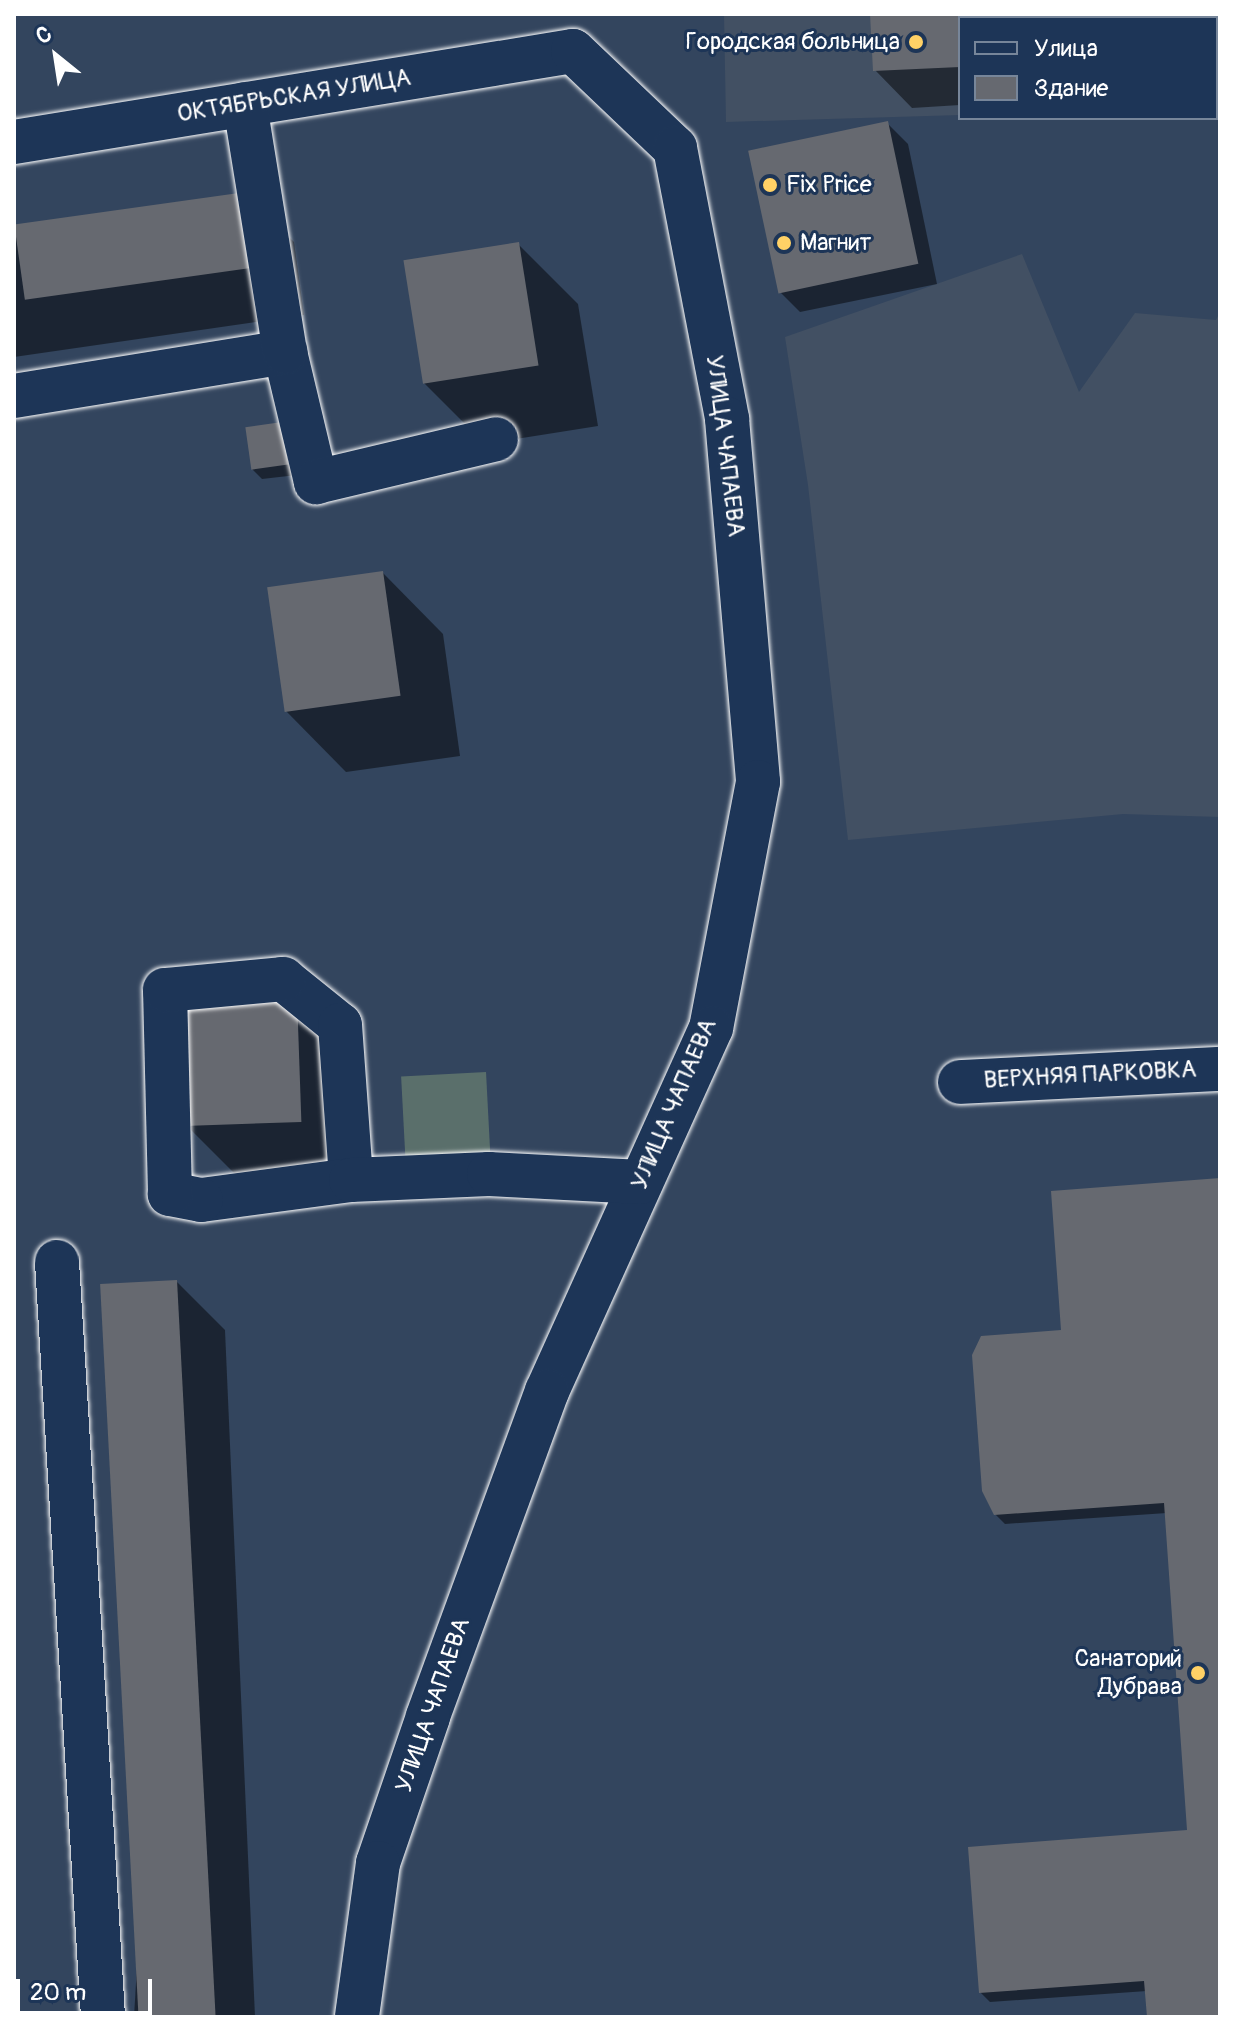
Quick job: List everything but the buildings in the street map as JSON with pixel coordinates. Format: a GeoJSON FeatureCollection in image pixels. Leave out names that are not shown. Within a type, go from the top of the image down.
{"type":"FeatureCollection","features":[{"type":"Feature","properties":{"kind":"street","name":"ОКТЯБРЬСКАЯ УЛИЦА"},"geometry":{"type":"LineString","coordinates":[[14,142],[573,51]]}},
{"type":"Feature","properties":{"kind":"street","name":"УЛИЦА ЧАПАЕВА"},"geometry":{"type":"LineString","coordinates":[[357,2017],[378,1863],[423,1731],[547,1391],[711,1028],[758,782],[727,419],[675,148],[573,51]]}},
{"type":"Feature","properties":{"kind":"street"},"geometry":{"type":"LineString","coordinates":[[245,104],[285,352],[316,482],[496,439]]}},
{"type":"Feature","properties":{"kind":"street"},"geometry":{"type":"LineString","coordinates":[[14,396],[285,352]]}},
{"type":"Feature","properties":{"kind":"street"},"geometry":{"type":"LineString","coordinates":[[351,1180],[340,1025],[283,979],[165,990],[170,1194],[201,1200],[351,1180],[489,1174],[641,1182]]}},
{"type":"Feature","properties":{"kind":"street","name":"ВЕРХНЯЯ ПАРКОВКА"},"geometry":{"type":"LineString","coordinates":[[960,1082],[1220,1069]]}},
{"type":"Feature","properties":{"kind":"street"},"geometry":{"type":"LineString","coordinates":[[57,1262],[103,2017]]}},
{"type":"Feature","properties":{"kind":"shaded area"},"geometry":{"type":"Polygon","coordinates":[[[724,14],[1220,14],[1220,99],[1218,16],[958,16],[958,115],[726,122],[724,14]]]}},
{"type":"Feature","properties":{"kind":"shaded area"},"geometry":{"type":"Polygon","coordinates":[[[1022,254],[1079,392],[1135,313],[1216,320],[1220,312],[1220,817],[1123,814],[848,840],[808,485],[785,337],[1022,254]]]}},
{"type":"Feature","properties":{"kind":"green space"},"geometry":{"type":"Polygon","coordinates":[[[486,1072],[490,1157],[406,1161],[401,1076],[486,1072]]]}},
{"type":"Feature","properties":{"kind":"place","name":"Городская больница"},"geometry":{"type":"Point","coordinates":[916,42]}},
{"type":"Feature","properties":{"kind":"place","name":"Fix Price"},"geometry":{"type":"Point","coordinates":[770,185]}},
{"type":"Feature","properties":{"kind":"place","name":"Магнит"},"geometry":{"type":"Point","coordinates":[784,243]}},
{"type":"Feature","properties":{"kind":"place","name":"Санаторий Дубрава"},"geometry":{"type":"Point","coordinates":[1198,1673]}}]}
